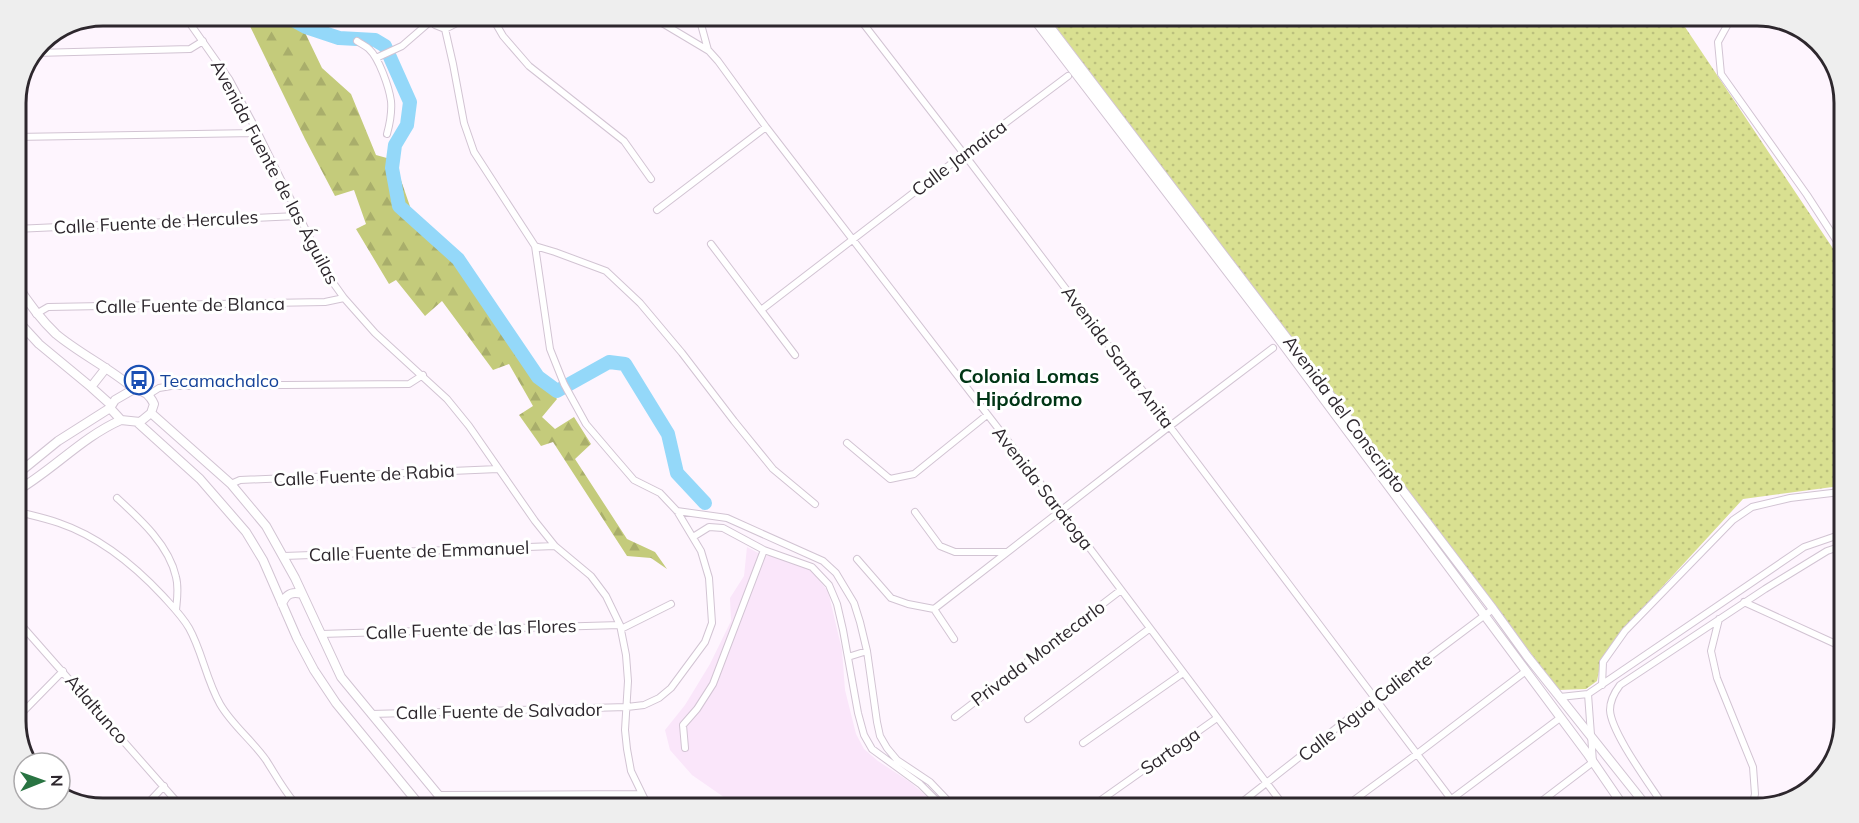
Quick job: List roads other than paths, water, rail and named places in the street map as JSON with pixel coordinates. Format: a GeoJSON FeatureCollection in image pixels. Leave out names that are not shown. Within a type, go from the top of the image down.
{"type":"FeatureCollection","features":[{"type":"Feature","properties":{"kind":"main road","name":"Avenida del Conscripto"},"geometry":{"type":"LineString","coordinates":[[1039,26],[1279,339],[1618,798]]}},
{"type":"Feature","properties":{"kind":"main road","name":"Avenida del Conscripto"},"geometry":{"type":"LineString","coordinates":[[1049,26],[1494,609],[1527,656],[1640,798]]}},
{"type":"Feature","properties":{"kind":"main road"},"geometry":{"type":"LineString","coordinates":[[26,299],[36,314],[58,335],[134,388],[148,395],[154,404],[151,413],[144,420],[137,422],[121,420],[111,424],[26,486]]}},
{"type":"Feature","properties":{"kind":"main road"},"geometry":{"type":"LineString","coordinates":[[26,330],[39,344],[92,387],[121,420]]}},
{"type":"Feature","properties":{"kind":"main road"},"geometry":{"type":"LineString","coordinates":[[92,387],[106,368]]}},
{"type":"Feature","properties":{"kind":"main road"},"geometry":{"type":"LineString","coordinates":[[26,467],[58,441],[134,388]]}},
{"type":"Feature","properties":{"kind":"main road"},"geometry":{"type":"LineString","coordinates":[[151,413],[231,484],[266,526],[295,578],[341,677],[441,798]]}},
{"type":"Feature","properties":{"kind":"main road"},"geometry":{"type":"LineString","coordinates":[[137,422],[200,479],[235,518],[255,546],[297,638],[325,687],[414,798]]}},
{"type":"Feature","properties":{"kind":"main road"},"geometry":{"type":"LineString","coordinates":[[276,589],[286,590],[291,587],[295,578]]}},
{"type":"Feature","properties":{"kind":"main road"},"geometry":{"type":"LineString","coordinates":[[282,604],[292,592],[302,594]]}},
{"type":"Feature","properties":{"kind":"street","name":"Avenida Fuente de las Águilas"},"geometry":{"type":"LineString","coordinates":[[192,26],[229,79],[329,277],[344,298],[375,333],[447,399],[555,546],[591,576],[606,596],[620,627],[626,654],[627,749],[631,771],[644,798]]}},
{"type":"Feature","properties":{"kind":"street"},"geometry":{"type":"LineString","coordinates":[[376,58],[402,46],[423,26]]}},
{"type":"Feature","properties":{"kind":"street"},"geometry":{"type":"LineString","coordinates":[[438,26],[445,29],[451,26]]}},
{"type":"Feature","properties":{"kind":"street"},"geometry":{"type":"LineString","coordinates":[[498,26],[503,36],[529,66],[624,141],[651,179]]}},
{"type":"Feature","properties":{"kind":"street"},"geometry":{"type":"LineString","coordinates":[[667,26],[709,51]]}},
{"type":"Feature","properties":{"kind":"street"},"geometry":{"type":"LineString","coordinates":[[702,26],[709,51]]}},
{"type":"Feature","properties":{"kind":"street","name":"Avenida Santa Anita"},"geometry":{"type":"LineString","coordinates":[[865,26],[1376,697],[1450,798]]}},
{"type":"Feature","properties":{"kind":"street"},"geometry":{"type":"LineString","coordinates":[[1727,26],[1718,42],[1721,74],[1833,235]]}},
{"type":"Feature","properties":{"kind":"street"},"geometry":{"type":"LineString","coordinates":[[445,29],[464,123],[474,152],[535,246],[606,271],[640,303],[773,469],[815,504]]}},
{"type":"Feature","properties":{"kind":"street"},"geometry":{"type":"LineString","coordinates":[[44,53],[190,49],[203,40]]}},
{"type":"Feature","properties":{"kind":"street"},"geometry":{"type":"LineString","coordinates":[[357,41],[368,48],[376,58],[391,100],[387,134]]}},
{"type":"Feature","properties":{"kind":"street","name":"Avenida Saratoga"},"geometry":{"type":"LineString","coordinates":[[709,51],[1061,510],[1278,798]]}},
{"type":"Feature","properties":{"kind":"street","name":"Calle Jamaica"},"geometry":{"type":"LineString","coordinates":[[761,310],[1068,76]]}},
{"type":"Feature","properties":{"kind":"street"},"geometry":{"type":"LineString","coordinates":[[657,210],[766,127]]}},
{"type":"Feature","properties":{"kind":"street"},"geometry":{"type":"LineString","coordinates":[[26,137],[258,133]]}},
{"type":"Feature","properties":{"kind":"street","name":"Calle Fuente de Hercules"},"geometry":{"type":"LineString","coordinates":[[26,228],[297,216]]}},
{"type":"Feature","properties":{"kind":"street"},"geometry":{"type":"LineString","coordinates":[[711,244],[795,355]]}},
{"type":"Feature","properties":{"kind":"street","name":"Calle Fuente de Salvador"},"geometry":{"type":"LineString","coordinates":[[371,714],[644,705],[659,698],[671,688],[705,642],[712,622],[709,578],[701,551],[677,511],[660,493],[634,480],[586,424],[565,387],[550,349],[543,314],[535,246]]}},
{"type":"Feature","properties":{"kind":"street","name":"Calle Fuente de Blanca"},"geometry":{"type":"LineString","coordinates":[[36,314],[48,307],[325,302],[344,298]]}},
{"type":"Feature","properties":{"kind":"street"},"geometry":{"type":"LineString","coordinates":[[934,609],[1273,348]]}},
{"type":"Feature","properties":{"kind":"street"},"geometry":{"type":"LineString","coordinates":[[148,395],[159,388],[171,386],[408,384],[423,375]]}},
{"type":"Feature","properties":{"kind":"street"},"geometry":{"type":"LineString","coordinates":[[846,442],[890,479],[914,474],[987,415]]}},
{"type":"Feature","properties":{"kind":"street","name":"Calle Fuente de Rabia"},"geometry":{"type":"LineString","coordinates":[[231,484],[240,480],[498,469]]}},
{"type":"Feature","properties":{"kind":"street"},"geometry":{"type":"LineString","coordinates":[[1602,685],[1603,662],[1625,631],[1733,520],[1752,507],[1790,498],[1834,493]]}},
{"type":"Feature","properties":{"kind":"street"},"geometry":{"type":"LineString","coordinates":[[117,498],[160,543],[173,566],[178,593],[176,610]]}},
{"type":"Feature","properties":{"kind":"street"},"geometry":{"type":"LineString","coordinates":[[677,511],[727,519],[823,561],[836,573],[854,603],[867,651],[880,736],[886,748],[897,760],[930,782],[945,798]]}},
{"type":"Feature","properties":{"kind":"street"},"geometry":{"type":"LineString","coordinates":[[915,512],[940,546],[955,552],[1008,552]]}},
{"type":"Feature","properties":{"kind":"street"},"geometry":{"type":"LineString","coordinates":[[26,514],[61,524],[95,540],[124,559],[176,610],[189,628],[205,672],[222,706],[266,761],[291,798]]}},
{"type":"Feature","properties":{"kind":"street"},"geometry":{"type":"LineString","coordinates":[[693,537],[704,529],[715,526],[723,528],[764,550],[812,567],[829,585],[837,604],[864,735],[872,749],[920,784],[934,798]]}},
{"type":"Feature","properties":{"kind":"street"},"geometry":{"type":"LineString","coordinates":[[1560,697],[1588,694],[1804,547],[1834,537]]}},
{"type":"Feature","properties":{"kind":"street"},"geometry":{"type":"LineString","coordinates":[[780,555],[785,543]]}},
{"type":"Feature","properties":{"kind":"street","name":"Calle Fuente de Emmanuel"},"geometry":{"type":"LineString","coordinates":[[284,556],[555,546]]}},
{"type":"Feature","properties":{"kind":"street"},"geometry":{"type":"LineString","coordinates":[[1659,798],[1613,726],[1610,709],[1612,696],[1620,685],[1744,602],[1834,549]]}},
{"type":"Feature","properties":{"kind":"street"},"geometry":{"type":"LineString","coordinates":[[685,748],[683,725],[697,709],[713,684],[764,550]]}},
{"type":"Feature","properties":{"kind":"street"},"geometry":{"type":"LineString","coordinates":[[856,560],[891,598],[934,609],[954,639]]}},
{"type":"Feature","properties":{"kind":"street","name":"Privada Montecarlo"},"geometry":{"type":"LineString","coordinates":[[955,717],[1121,590]]}},
{"type":"Feature","properties":{"kind":"street"},"geometry":{"type":"LineString","coordinates":[[1744,602],[1834,643]]}},
{"type":"Feature","properties":{"kind":"street"},"geometry":{"type":"LineString","coordinates":[[620,627],[671,604]]}},
{"type":"Feature","properties":{"kind":"street","name":"Calle Agua Caliente"},"geometry":{"type":"LineString","coordinates":[[1247,798],[1376,697],[1494,609]]}},
{"type":"Feature","properties":{"kind":"street"},"geometry":{"type":"LineString","coordinates":[[1719,619],[1711,651],[1717,678],[1753,767],[1754,798]]}},
{"type":"Feature","properties":{"kind":"street","name":"Calle Fuente de las Flores"},"geometry":{"type":"LineString","coordinates":[[321,634],[620,627]]}},
{"type":"Feature","properties":{"kind":"street"},"geometry":{"type":"LineString","coordinates":[[1028,719],[1149,629]]}},
{"type":"Feature","properties":{"kind":"street","name":"Atlaltunco"},"geometry":{"type":"LineString","coordinates":[[26,630],[174,798]]}},
{"type":"Feature","properties":{"kind":"street"},"geometry":{"type":"LineString","coordinates":[[848,657],[867,651]]}},
{"type":"Feature","properties":{"kind":"street"},"geometry":{"type":"LineString","coordinates":[[26,709],[63,671]]}},
{"type":"Feature","properties":{"kind":"street"},"geometry":{"type":"LineString","coordinates":[[1357,798],[1526,671]]}},
{"type":"Feature","properties":{"kind":"street"},"geometry":{"type":"LineString","coordinates":[[1083,743],[1183,674]]}},
{"type":"Feature","properties":{"kind":"street"},"geometry":{"type":"LineString","coordinates":[[1546,798],[1593,762],[1588,694]]}},
{"type":"Feature","properties":{"kind":"street","name":"Sartoga"},"geometry":{"type":"LineString","coordinates":[[1104,798],[1217,718]]}},
{"type":"Feature","properties":{"kind":"street"},"geometry":{"type":"LineString","coordinates":[[1452,798],[1560,718]]}},
{"type":"Feature","properties":{"kind":"street"},"geometry":{"type":"LineString","coordinates":[[152,798],[164,786]]}},
{"type":"Feature","properties":{"kind":"street"},"geometry":{"type":"LineString","coordinates":[[439,795],[642,794]]}},
{"type":"Feature","properties":{"kind":"waterway"},"geometry":{"type":"LineString","coordinates":[[304,26],[339,38],[375,40],[385,46],[410,102],[407,125],[395,145],[392,168],[399,206],[458,259],[538,377],[557,391],[609,362],[625,364],[668,434],[677,473],[705,503]]}},
{"type":"Feature","properties":{"kind":"place","name":"Tecamachalco"},"geometry":{"type":"Point","coordinates":[139,380]}},
{"type":"Feature","properties":{"kind":"district","name":"Colonia Lomas Hipódromo"},"geometry":{"type":"Point","coordinates":[1029,386]}}]}
